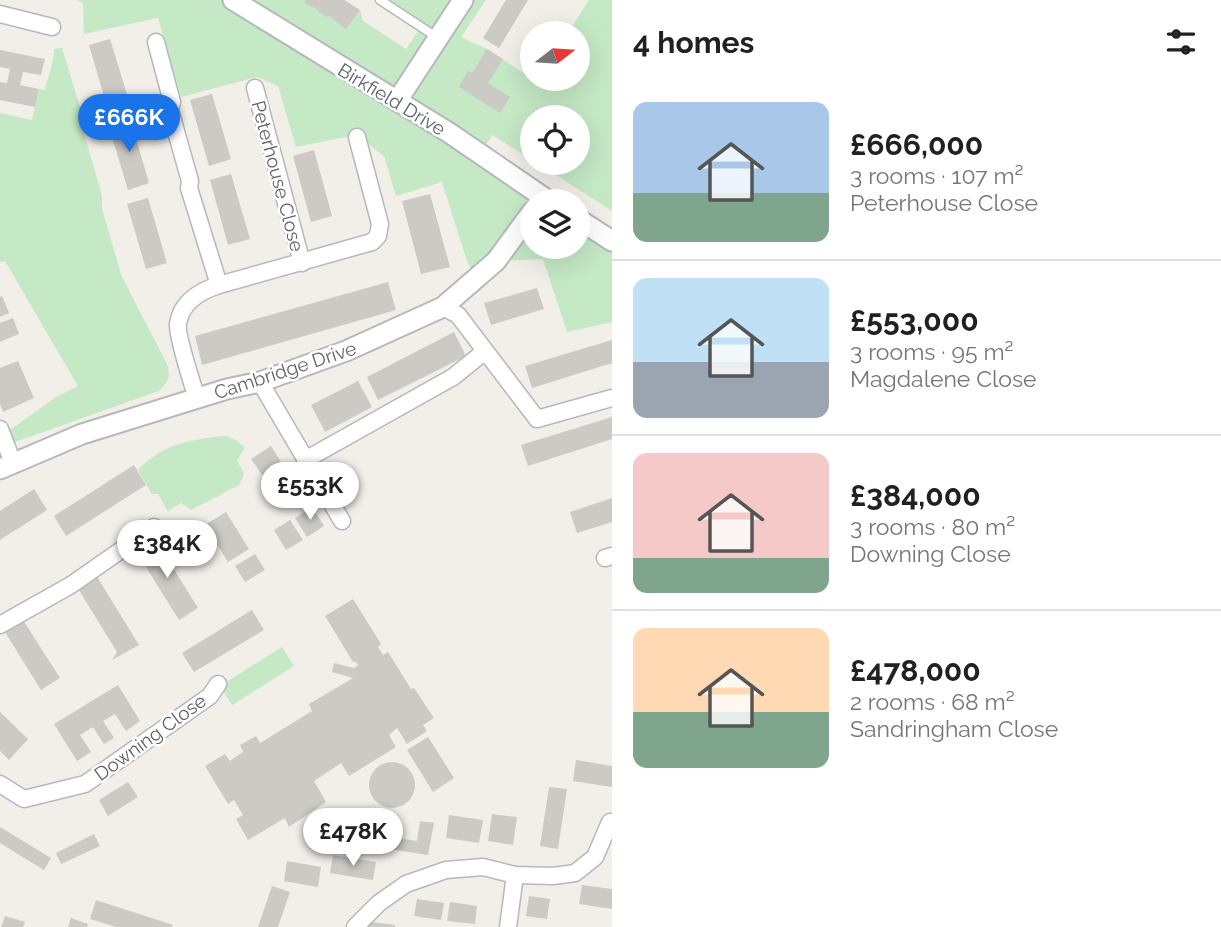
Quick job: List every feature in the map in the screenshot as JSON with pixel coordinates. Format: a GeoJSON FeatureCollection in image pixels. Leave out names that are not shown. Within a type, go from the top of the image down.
{"type":"FeatureCollection","features":[{"type":"Feature","properties":{"kind":"street","name":"Birkfield Drive"},"geometry":{"type":"LineString","coordinates":[[233,0],[447,132],[522,189]]}},
{"type":"Feature","properties":{"kind":"street"},"geometry":{"type":"LineString","coordinates":[[397,102],[463,0]]}},
{"type":"Feature","properties":{"kind":"street"},"geometry":{"type":"LineString","coordinates":[[0,14],[51,27]]}},
{"type":"Feature","properties":{"kind":"street"},"geometry":{"type":"LineString","coordinates":[[156,42],[172,102],[170,110],[190,181],[189,188],[219,285]]}},
{"type":"Feature","properties":{"kind":"street","name":"Peterhouse Close"},"geometry":{"type":"LineString","coordinates":[[255,88],[302,263]]}},
{"type":"Feature","properties":{"kind":"street","name":"Peterhouse Close"},"geometry":{"type":"LineString","coordinates":[[197,399],[177,326],[185,306],[201,291],[372,242],[378,236],[380,224],[357,137]]}},
{"type":"Feature","properties":{"kind":"street"},"geometry":{"type":"LineString","coordinates":[[590,227],[612,241]]}},
{"type":"Feature","properties":{"kind":"street","name":"Cambridge Drive"},"geometry":{"type":"LineString","coordinates":[[4,465],[82,434],[227,388],[260,382],[346,351],[443,307],[496,261],[520,230]]}},
{"type":"Feature","properties":{"kind":"street"},"geometry":{"type":"LineString","coordinates":[[443,307],[458,315],[537,419],[612,398]]}},
{"type":"Feature","properties":{"kind":"street"},"geometry":{"type":"LineString","coordinates":[[305,460],[453,377],[484,352]]}},
{"type":"Feature","properties":{"kind":"street"},"geometry":{"type":"LineString","coordinates":[[260,382],[342,521]]}},
{"type":"Feature","properties":{"kind":"street"},"geometry":{"type":"LineString","coordinates":[[0,429],[4,465]]}},
{"type":"Feature","properties":{"kind":"street"},"geometry":{"type":"LineString","coordinates":[[0,625],[71,585],[154,527]]}},
{"type":"Feature","properties":{"kind":"street","name":"Downing Close"},"geometry":{"type":"LineString","coordinates":[[0,784],[24,799],[85,784],[210,696],[218,684]]}},
{"type":"Feature","properties":{"kind":"street"},"geometry":{"type":"LineString","coordinates":[[355,927],[379,903],[406,884],[446,870],[483,867],[515,874],[553,876],[575,873],[595,856],[610,822]]}},
{"type":"Feature","properties":{"kind":"street"},"geometry":{"type":"LineString","coordinates":[[508,927],[515,874]]}},
{"type":"Feature","properties":{"kind":"lane"},"geometry":{"type":"LineString","coordinates":[[380,0],[438,38]]}},
{"type":"Feature","properties":{"kind":"green space"},"geometry":{"type":"Polygon","coordinates":[[[76,0],[344,0],[360,10],[363,21],[406,49],[421,27],[421,21],[390,0],[486,0],[461,37],[487,49],[520,71],[520,91],[590,91],[590,21],[576,21],[589,0],[612,0],[612,211],[590,197],[590,189],[578,189],[556,175],[590,175],[590,105],[520,105],[520,152],[492,135],[480,154],[531,189],[520,189],[520,259],[543,259],[496,261],[476,278],[467,261],[442,182],[396,196],[384,156],[356,135],[296,147],[278,86],[257,77],[181,97],[158,18],[84,34],[83,3],[76,0]]]}},
{"type":"Feature","properties":{"kind":"green space"},"geometry":{"type":"Polygon","coordinates":[[[62,48],[83,117],[82,126],[102,196],[102,209],[122,277],[167,364],[169,376],[159,391],[1,447],[0,437],[56,397],[78,386],[5,261],[0,262],[0,113],[32,120],[39,89],[45,90],[54,49],[62,48]]]}},
{"type":"Feature","properties":{"kind":"green space"},"geometry":{"type":"Polygon","coordinates":[[[590,227],[612,241],[612,322],[567,332],[543,259],[590,259],[590,227]]]}},
{"type":"Feature","properties":{"kind":"green space"},"geometry":{"type":"Polygon","coordinates":[[[226,436],[245,448],[237,460],[244,474],[239,485],[191,510],[181,503],[168,511],[158,494],[152,494],[138,470],[157,454],[178,444],[226,436]]]}},
{"type":"Feature","properties":{"kind":"green space"},"geometry":{"type":"Polygon","coordinates":[[[282,647],[294,666],[232,705],[220,686],[282,647]]]}},
{"type":"Feature","properties":{"kind":"building"},"geometry":{"type":"Polygon","coordinates":[[[306,0],[344,0],[360,10],[346,29],[328,15],[327,17],[304,3],[306,0]]]}},
{"type":"Feature","properties":{"kind":"building"},"geometry":{"type":"Polygon","coordinates":[[[506,0],[528,0],[499,48],[483,38],[506,0]]]}},
{"type":"Feature","properties":{"kind":"building"},"geometry":{"type":"Polygon","coordinates":[[[110,39],[130,104],[108,110],[89,45],[110,39]]]}},
{"type":"Feature","properties":{"kind":"building"},"geometry":{"type":"Polygon","coordinates":[[[487,49],[503,59],[488,83],[510,97],[500,113],[459,87],[468,71],[472,73],[487,49]]]}},
{"type":"Feature","properties":{"kind":"building"},"geometry":{"type":"Polygon","coordinates":[[[0,50],[45,59],[41,75],[23,72],[20,85],[39,89],[35,107],[0,100],[0,82],[7,83],[10,69],[0,67],[0,50]]]}},
{"type":"Feature","properties":{"kind":"building"},"geometry":{"type":"Polygon","coordinates":[[[212,94],[231,159],[209,166],[190,100],[212,94]]]}},
{"type":"Feature","properties":{"kind":"building"},"geometry":{"type":"Polygon","coordinates":[[[130,118],[149,183],[128,190],[108,124],[130,118]]]}},
{"type":"Feature","properties":{"kind":"building"},"geometry":{"type":"Polygon","coordinates":[[[314,150],[332,216],[311,222],[293,156],[314,150]]]}},
{"type":"Feature","properties":{"kind":"building"},"geometry":{"type":"Polygon","coordinates":[[[231,174],[250,239],[228,245],[210,180],[231,174]]]}},
{"type":"Feature","properties":{"kind":"building"},"geometry":{"type":"Polygon","coordinates":[[[430,194],[450,267],[421,274],[402,201],[430,194]]]}},
{"type":"Feature","properties":{"kind":"building"},"geometry":{"type":"Polygon","coordinates":[[[148,198],[167,263],[146,269],[127,204],[148,198]]]}},
{"type":"Feature","properties":{"kind":"building"},"geometry":{"type":"Polygon","coordinates":[[[388,282],[396,310],[202,365],[195,336],[388,282]]]}},
{"type":"Feature","properties":{"kind":"building"},"geometry":{"type":"Polygon","coordinates":[[[537,288],[544,309],[491,325],[484,303],[537,288]]]}},
{"type":"Feature","properties":{"kind":"building"},"geometry":{"type":"Polygon","coordinates":[[[2,296],[9,313],[0,317],[0,297],[2,296]]]}},
{"type":"Feature","properties":{"kind":"building"},"geometry":{"type":"Polygon","coordinates":[[[13,318],[19,334],[0,342],[0,323],[13,318]]]}},
{"type":"Feature","properties":{"kind":"building"},"geometry":{"type":"Polygon","coordinates":[[[454,332],[466,356],[378,400],[367,377],[454,332]]]}},
{"type":"Feature","properties":{"kind":"building"},"geometry":{"type":"Polygon","coordinates":[[[612,340],[612,363],[532,388],[525,366],[612,340]]]}},
{"type":"Feature","properties":{"kind":"building"},"geometry":{"type":"Polygon","coordinates":[[[18,361],[34,398],[3,412],[0,404],[0,368],[18,361]]]}},
{"type":"Feature","properties":{"kind":"building"},"geometry":{"type":"Polygon","coordinates":[[[358,381],[372,407],[325,432],[311,405],[358,381]]]}},
{"type":"Feature","properties":{"kind":"building"},"geometry":{"type":"Polygon","coordinates":[[[612,417],[612,439],[528,466],[521,445],[612,417]]]}},
{"type":"Feature","properties":{"kind":"building"},"geometry":{"type":"Polygon","coordinates":[[[271,446],[281,462],[262,475],[251,459],[271,446]]]}},
{"type":"Feature","properties":{"kind":"building"},"geometry":{"type":"Polygon","coordinates":[[[134,465],[146,485],[66,536],[54,516],[134,465]]]}},
{"type":"Feature","properties":{"kind":"building"},"geometry":{"type":"Polygon","coordinates":[[[285,467],[295,484],[275,496],[265,480],[285,467]]]}},
{"type":"Feature","properties":{"kind":"building"},"geometry":{"type":"Polygon","coordinates":[[[34,489],[47,510],[0,540],[0,511],[34,489]]]}},
{"type":"Feature","properties":{"kind":"building"},"geometry":{"type":"Polygon","coordinates":[[[612,498],[612,522],[577,533],[570,512],[612,498]]]}},
{"type":"Feature","properties":{"kind":"building"},"geometry":{"type":"Polygon","coordinates":[[[312,507],[324,526],[307,537],[295,518],[312,507]]]}},
{"type":"Feature","properties":{"kind":"building"},"geometry":{"type":"Polygon","coordinates":[[[226,512],[249,549],[228,562],[205,525],[226,512]]]}},
{"type":"Feature","properties":{"kind":"building"},"geometry":{"type":"Polygon","coordinates":[[[290,520],[303,540],[286,550],[274,530],[290,520]]]}},
{"type":"Feature","properties":{"kind":"building"},"geometry":{"type":"Polygon","coordinates":[[[155,539],[198,608],[179,620],[136,551],[155,539]]]}},
{"type":"Feature","properties":{"kind":"building"},"geometry":{"type":"Polygon","coordinates":[[[255,554],[265,570],[245,582],[235,566],[255,554]]]}},
{"type":"Feature","properties":{"kind":"building"},"geometry":{"type":"Polygon","coordinates":[[[96,575],[139,645],[112,660],[117,652],[77,587],[96,575]]]}},
{"type":"Feature","properties":{"kind":"building"},"geometry":{"type":"Polygon","coordinates":[[[353,599],[381,644],[378,647],[383,655],[388,652],[411,689],[414,688],[434,718],[423,725],[427,731],[407,744],[397,728],[389,735],[396,747],[349,776],[341,763],[314,781],[326,802],[289,827],[285,818],[248,840],[236,819],[243,815],[234,800],[228,804],[205,766],[225,754],[230,761],[243,752],[240,745],[256,736],[260,743],[312,711],[309,704],[353,678],[332,672],[334,663],[354,668],[358,665],[353,662],[325,616],[353,599]]]}},
{"type":"Feature","properties":{"kind":"building"},"geometry":{"type":"Polygon","coordinates":[[[252,610],[264,630],[194,672],[182,653],[252,610]]]}},
{"type":"Feature","properties":{"kind":"building"},"geometry":{"type":"Polygon","coordinates":[[[23,620],[60,678],[41,690],[5,632],[23,620]]]}},
{"type":"Feature","properties":{"kind":"building"},"geometry":{"type":"Polygon","coordinates":[[[118,685],[140,721],[126,731],[115,714],[103,721],[114,738],[104,744],[93,727],[80,735],[91,752],[77,761],[54,724],[118,685]]]}},
{"type":"Feature","properties":{"kind":"building"},"geometry":{"type":"Polygon","coordinates":[[[0,712],[28,739],[9,760],[0,751],[0,712]]]}},
{"type":"Feature","properties":{"kind":"building"},"geometry":{"type":"Polygon","coordinates":[[[428,737],[454,778],[433,792],[407,750],[428,737]]]}},
{"type":"Feature","properties":{"kind":"building"},"geometry":{"type":"Polygon","coordinates":[[[576,760],[612,766],[612,787],[573,781],[576,760]]]}},
{"type":"Feature","properties":{"kind":"building"},"geometry":{"type":"Polygon","coordinates":[[[392,762],[408,769],[415,785],[408,801],[392,808],[376,801],[369,785],[376,769],[392,762]]]}},
{"type":"Feature","properties":{"kind":"building"},"geometry":{"type":"Polygon","coordinates":[[[128,782],[138,797],[108,816],[99,800],[128,782]]]}},
{"type":"Feature","properties":{"kind":"building"},"geometry":{"type":"Polygon","coordinates":[[[549,787],[567,789],[558,849],[540,846],[549,787]]]}},
{"type":"Feature","properties":{"kind":"building"},"geometry":{"type":"Polygon","coordinates":[[[492,814],[517,817],[513,845],[488,841],[492,814]]]}},
{"type":"Feature","properties":{"kind":"building"},"geometry":{"type":"Polygon","coordinates":[[[449,815],[483,820],[479,843],[446,838],[449,815]]]}},
{"type":"Feature","properties":{"kind":"building"},"geometry":{"type":"Polygon","coordinates":[[[420,821],[434,823],[428,855],[389,849],[391,837],[417,841],[420,821]]]}},
{"type":"Feature","properties":{"kind":"building"},"geometry":{"type":"Polygon","coordinates":[[[0,827],[51,858],[44,870],[0,843],[0,827]]]}},
{"type":"Feature","properties":{"kind":"building"},"geometry":{"type":"Polygon","coordinates":[[[94,834],[100,846],[61,864],[56,853],[94,834]]]}},
{"type":"Feature","properties":{"kind":"building"},"geometry":{"type":"Polygon","coordinates":[[[333,855],[376,862],[373,880],[330,873],[333,855]]]}},
{"type":"Feature","properties":{"kind":"building"},"geometry":{"type":"Polygon","coordinates":[[[287,861],[321,867],[318,887],[284,881],[287,861]]]}},
{"type":"Feature","properties":{"kind":"building"},"geometry":{"type":"Polygon","coordinates":[[[582,885],[612,889],[612,909],[579,904],[582,885]]]}},
{"type":"Feature","properties":{"kind":"building"},"geometry":{"type":"Polygon","coordinates":[[[272,886],[290,892],[278,927],[258,927],[272,886]]]}},
{"type":"Feature","properties":{"kind":"building"},"geometry":{"type":"Polygon","coordinates":[[[529,896],[550,899],[547,919],[526,916],[529,896]]]}},
{"type":"Feature","properties":{"kind":"building"},"geometry":{"type":"Polygon","coordinates":[[[417,899],[444,903],[441,920],[414,916],[417,899]]]}},
{"type":"Feature","properties":{"kind":"building"},"geometry":{"type":"Polygon","coordinates":[[[96,900],[173,925],[116,927],[90,919],[96,900]]]}},
{"type":"Feature","properties":{"kind":"building"},"geometry":{"type":"Polygon","coordinates":[[[450,902],[477,906],[475,924],[447,921],[450,902]]]}},
{"type":"Feature","properties":{"kind":"building"},"geometry":{"type":"Polygon","coordinates":[[[5,916],[25,922],[23,927],[1,927],[5,916]]]}},
{"type":"Feature","properties":{"kind":"building"},"geometry":{"type":"Polygon","coordinates":[[[71,918],[88,924],[87,927],[68,927],[71,918]]]}},
{"type":"Feature","properties":{"kind":"building"},"geometry":{"type":"Polygon","coordinates":[[[363,921],[395,925],[395,927],[362,927],[363,921]]]}}]}
